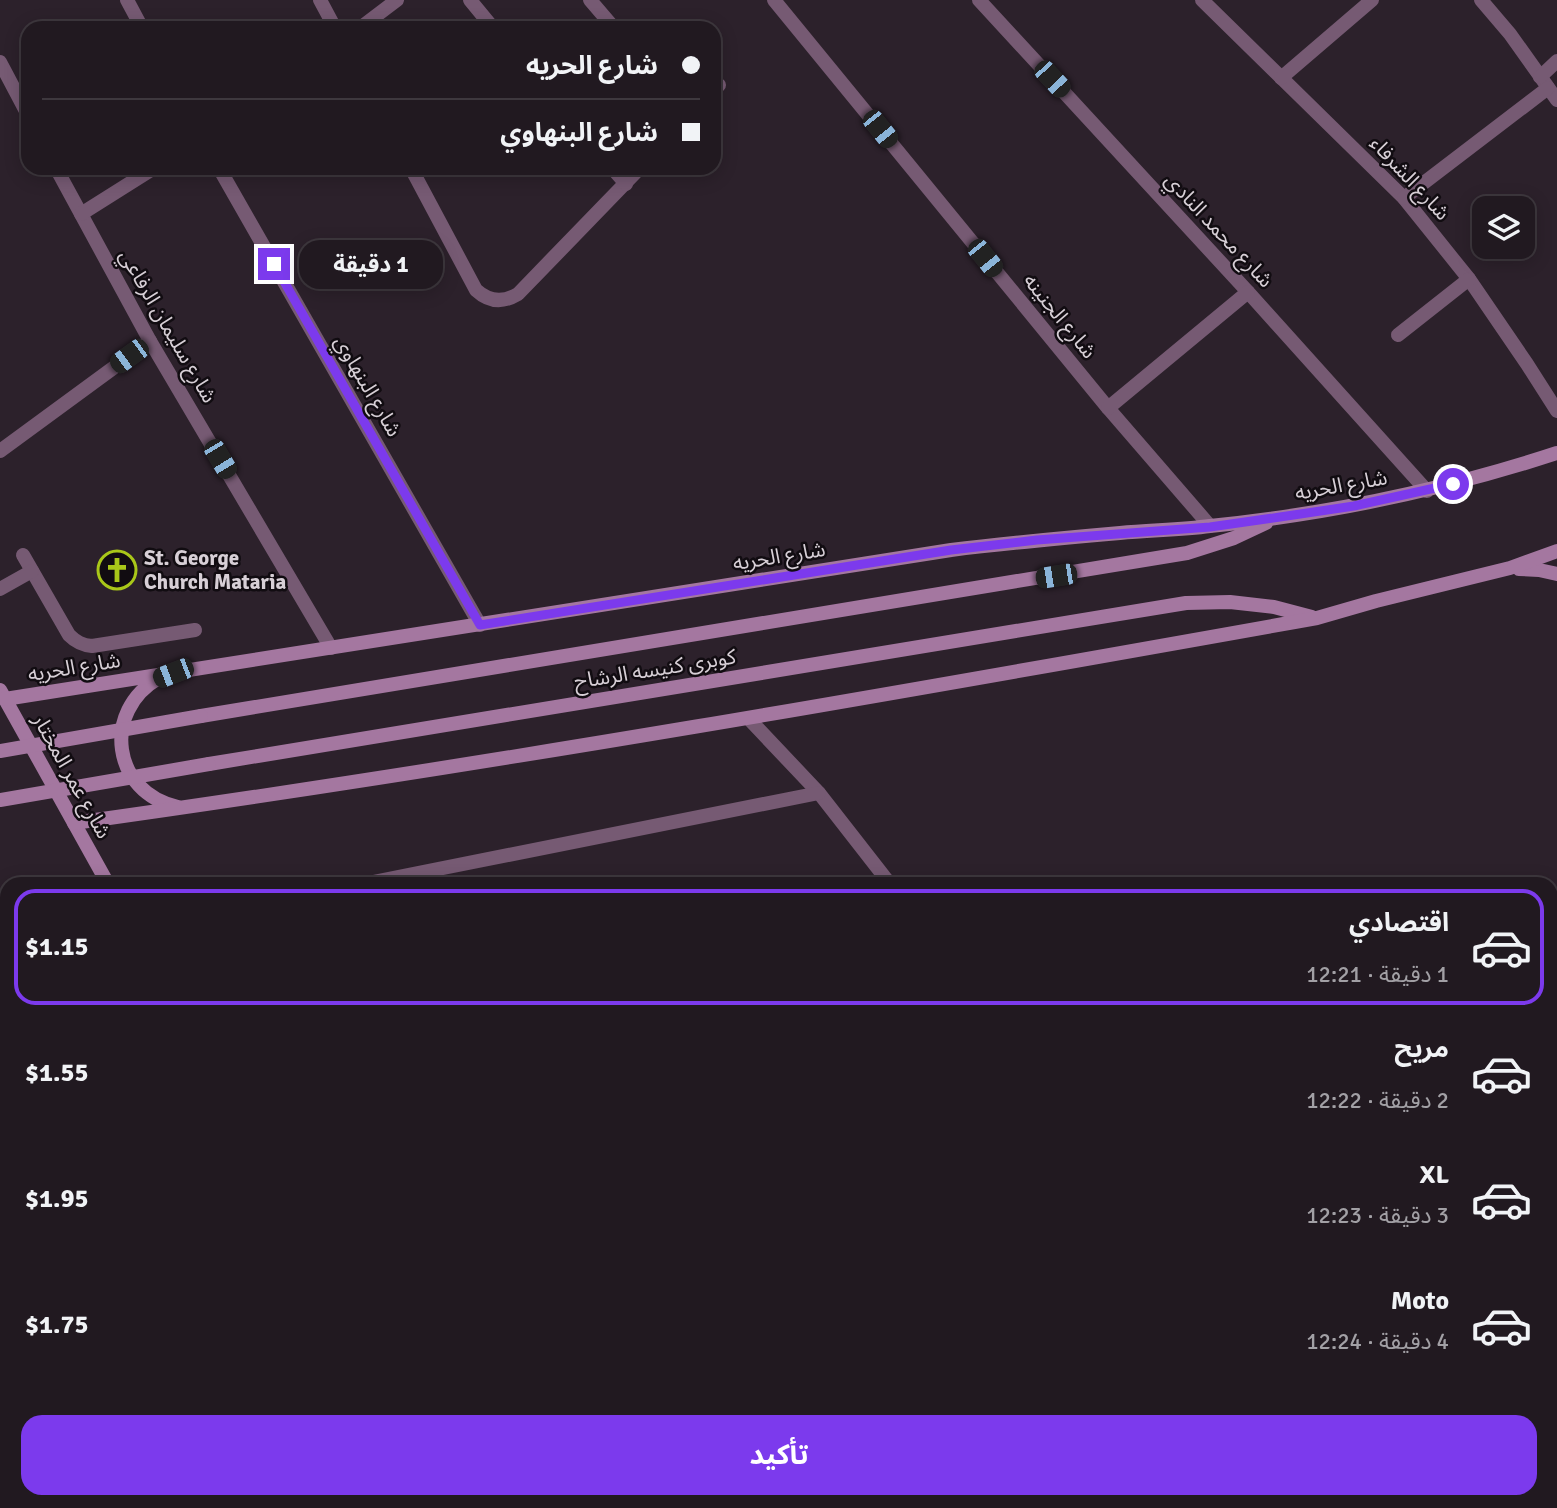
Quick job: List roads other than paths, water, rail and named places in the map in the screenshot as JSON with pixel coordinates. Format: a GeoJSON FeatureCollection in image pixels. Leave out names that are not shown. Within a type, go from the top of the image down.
{"type":"FeatureCollection","features":[{"type":"Feature","properties":{"kind":"main road","name":"شارع الحريه"},"geometry":{"type":"LineString","coordinates":[[3,695],[173,673],[951,550],[1061,538],[1210,527],[1354,506],[1504,471],[1557,453]]}},
{"type":"Feature","properties":{"kind":"main road","name":"كوبرى كنيسه الرشاح"},"geometry":{"type":"LineString","coordinates":[[0,751],[1187,554],[1234,538],[1280,517]]}},
{"type":"Feature","properties":{"kind":"main road"},"geometry":{"type":"LineString","coordinates":[[74,823],[749,719],[1317,618],[1510,568],[1557,551]]}},
{"type":"Feature","properties":{"kind":"main road"},"geometry":{"type":"LineString","coordinates":[[1510,568],[1557,574]]}},
{"type":"Feature","properties":{"kind":"main road","name":"كوبرى كنيسه الرشاح"},"geometry":{"type":"LineString","coordinates":[[0,800],[1186,603],[1252,604],[1317,618]]}},
{"type":"Feature","properties":{"kind":"main road"},"geometry":{"type":"LineString","coordinates":[[173,673],[157,679],[143,689],[132,703],[122,727],[122,754],[138,785],[150,796],[166,804],[184,808]]}},
{"type":"Feature","properties":{"kind":"main road","name":"شارع عمر المختار"},"geometry":{"type":"LineString","coordinates":[[3,695],[104,877]]}},
{"type":"Feature","properties":{"kind":"street"},"geometry":{"type":"LineString","coordinates":[[127,0],[138,21]]}},
{"type":"Feature","properties":{"kind":"street"},"geometry":{"type":"LineString","coordinates":[[320,0],[331,21]]}},
{"type":"Feature","properties":{"kind":"street"},"geometry":{"type":"LineString","coordinates":[[369,21],[397,0]]}},
{"type":"Feature","properties":{"kind":"street"},"geometry":{"type":"LineString","coordinates":[[470,0],[487,21]]}},
{"type":"Feature","properties":{"kind":"street"},"geometry":{"type":"LineString","coordinates":[[590,0],[608,21]]}},
{"type":"Feature","properties":{"kind":"street","name":"شارع الجنينه"},"geometry":{"type":"LineString","coordinates":[[774,0],[1108,408],[1210,527]]}},
{"type":"Feature","properties":{"kind":"street","name":"شارع محمد النادي"},"geometry":{"type":"LineString","coordinates":[[978,0],[1248,292],[1427,491]]}},
{"type":"Feature","properties":{"kind":"street","name":"شارع الشرفاء"},"geometry":{"type":"LineString","coordinates":[[1202,0],[1404,198],[1469,279],[1557,411]]}},
{"type":"Feature","properties":{"kind":"street"},"geometry":{"type":"LineString","coordinates":[[1281,78],[1372,0]]}},
{"type":"Feature","properties":{"kind":"street"},"geometry":{"type":"LineString","coordinates":[[1481,0],[1510,34],[1549,88]]}},
{"type":"Feature","properties":{"kind":"street"},"geometry":{"type":"LineString","coordinates":[[1404,198],[1549,88],[1557,61]]}},
{"type":"Feature","properties":{"kind":"street"},"geometry":{"type":"LineString","coordinates":[[0,62],[21,102]]}},
{"type":"Feature","properties":{"kind":"street","name":"شارع سليمان الرفاعي"},"geometry":{"type":"LineString","coordinates":[[61,175],[150,341],[331,648]]}},
{"type":"Feature","properties":{"kind":"street"},"geometry":{"type":"LineString","coordinates":[[81,214],[143,175]]}},
{"type":"Feature","properties":{"kind":"street","name":"شارع البنهاوي"},"geometry":{"type":"LineString","coordinates":[[223,175],[480,625]]}},
{"type":"Feature","properties":{"kind":"street"},"geometry":{"type":"LineString","coordinates":[[415,175],[477,290],[496,301],[518,294],[634,175]]}},
{"type":"Feature","properties":{"kind":"street"},"geometry":{"type":"LineString","coordinates":[[618,175],[626,184]]}},
{"type":"Feature","properties":{"kind":"street"},"geometry":{"type":"LineString","coordinates":[[1398,335],[1469,279]]}},
{"type":"Feature","properties":{"kind":"street"},"geometry":{"type":"LineString","coordinates":[[1108,408],[1248,292]]}},
{"type":"Feature","properties":{"kind":"street"},"geometry":{"type":"LineString","coordinates":[[0,451],[150,341]]}},
{"type":"Feature","properties":{"kind":"street"},"geometry":{"type":"LineString","coordinates":[[23,555],[69,635],[83,645],[92,646],[195,630]]}},
{"type":"Feature","properties":{"kind":"street"},"geometry":{"type":"LineString","coordinates":[[0,589],[32,571]]}},
{"type":"Feature","properties":{"kind":"street"},"geometry":{"type":"LineString","coordinates":[[749,719],[819,793],[885,877]]}},
{"type":"Feature","properties":{"kind":"street"},"geometry":{"type":"LineString","coordinates":[[398,877],[819,793]]}},
{"type":"Feature","properties":{"kind":"place","name":"St. George Church Mataria"},"geometry":{"type":"Point","coordinates":[117,570]}}]}
